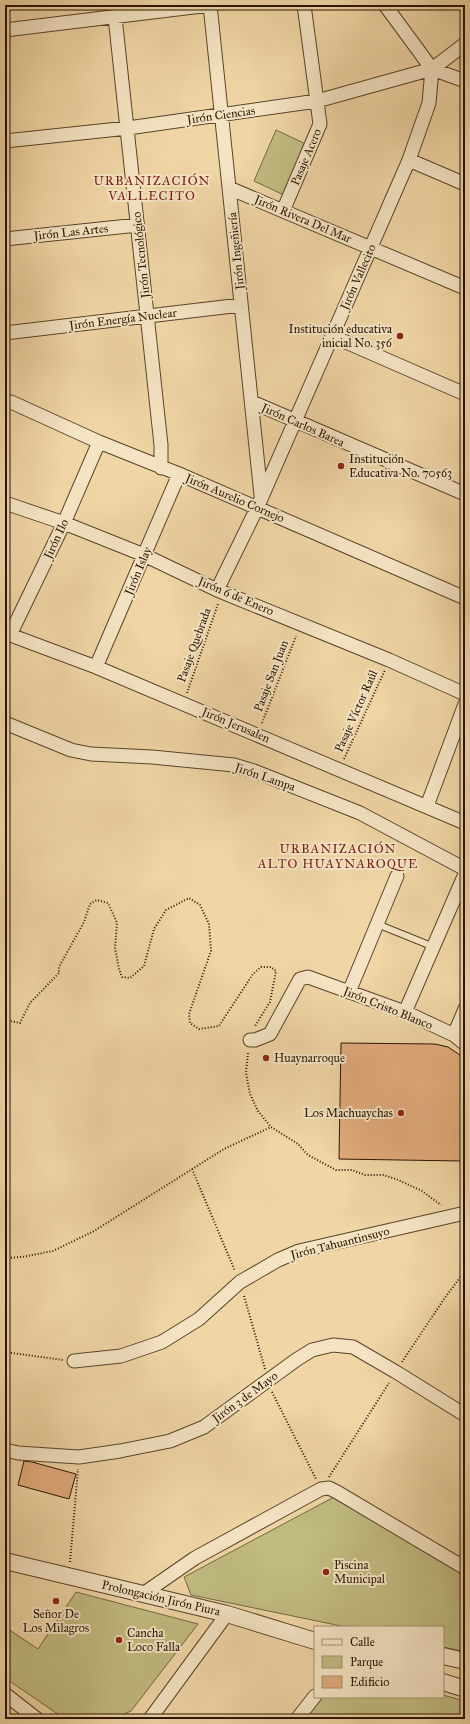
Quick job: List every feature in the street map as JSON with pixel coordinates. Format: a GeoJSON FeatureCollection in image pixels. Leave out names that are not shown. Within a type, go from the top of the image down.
{"type":"FeatureCollection","features":[{"type":"Feature","properties":{"kind":"street"},"geometry":{"type":"LineString","coordinates":[[5,30],[210,5]]}},
{"type":"Feature","properties":{"kind":"street","name":"Jirón Ingeñiería"},"geometry":{"type":"LineString","coordinates":[[210,5],[252,402],[259,502]]}},
{"type":"Feature","properties":{"kind":"street","name":"Pasaje Acero"},"geometry":{"type":"LineString","coordinates":[[283,211],[317,132],[320,120],[304,5]]}},
{"type":"Feature","properties":{"kind":"street"},"geometry":{"type":"LineString","coordinates":[[385,5],[432,69],[465,81]]}},
{"type":"Feature","properties":{"kind":"street","name":"Jirón Tecnológico"},"geometry":{"type":"LineString","coordinates":[[115,17],[148,316],[161,445],[161,468]]}},
{"type":"Feature","properties":{"kind":"street"},"geometry":{"type":"LineString","coordinates":[[432,69],[465,44]]}},
{"type":"Feature","properties":{"kind":"street","name":"Jirón Ciencias"},"geometry":{"type":"LineString","coordinates":[[5,140],[128,128],[317,101],[432,69]]}},
{"type":"Feature","properties":{"kind":"street","name":"Jirón Vallecito"},"geometry":{"type":"LineString","coordinates":[[220,591],[293,421],[409,160],[429,103],[432,69]]}},
{"type":"Feature","properties":{"kind":"street"},"geometry":{"type":"LineString","coordinates":[[409,160],[465,184]]}},
{"type":"Feature","properties":{"kind":"street","name":"Jirón Rivera Del Mar"},"geometry":{"type":"LineString","coordinates":[[229,188],[465,288]]}},
{"type":"Feature","properties":{"kind":"street","name":"Jirón Las Artes"},"geometry":{"type":"LineString","coordinates":[[5,239],[138,225]]}},
{"type":"Feature","properties":{"kind":"street","name":"Jirón Energía Nuclear"},"geometry":{"type":"LineString","coordinates":[[5,333],[241,305]]}},
{"type":"Feature","properties":{"kind":"street"},"geometry":{"type":"LineString","coordinates":[[332,336],[465,394]]}},
{"type":"Feature","properties":{"kind":"street","name":"Jirón Aurelio Cornejo"},"geometry":{"type":"LineString","coordinates":[[5,402],[11,402],[161,468],[259,502],[465,598]]}},
{"type":"Feature","properties":{"kind":"street","name":"Jirón Carlos Barea"},"geometry":{"type":"LineString","coordinates":[[252,402],[465,494]]}},
{"type":"Feature","properties":{"kind":"street","name":"Jirón Ilo"},"geometry":{"type":"LineString","coordinates":[[8,634],[64,523],[99,442]]}},
{"type":"Feature","properties":{"kind":"street","name":"Jirón Islay"},"geometry":{"type":"LineString","coordinates":[[96,667],[179,474]]}},
{"type":"Feature","properties":{"kind":"street","name":"Jirón 6 de Enero"},"geometry":{"type":"LineString","coordinates":[[5,502],[64,523],[144,555],[220,591],[389,660],[465,694]]}},
{"type":"Feature","properties":{"kind":"street","name":"Jirón Jerusalen"},"geometry":{"type":"LineString","coordinates":[[8,634],[96,667],[258,734],[465,823]]}},
{"type":"Feature","properties":{"kind":"street"},"geometry":{"type":"LineString","coordinates":[[427,806],[465,704]]}},
{"type":"Feature","properties":{"kind":"street","name":"Jirón Lampa"},"geometry":{"type":"LineString","coordinates":[[5,723],[71,750],[85,753],[234,765],[254,771],[360,813],[465,869]]}},
{"type":"Feature","properties":{"kind":"street"},"geometry":{"type":"LineString","coordinates":[[405,1012],[465,874]]}},
{"type":"Feature","properties":{"kind":"street"},"geometry":{"type":"LineString","coordinates":[[349,992],[397,876]]}},
{"type":"Feature","properties":{"kind":"street","name":"Jirón Cristo Blanco"},"geometry":{"type":"LineString","coordinates":[[250,1040],[255,1040],[270,1034],[300,979],[308,977],[405,1012],[454,1035],[465,1044]]}},
{"type":"Feature","properties":{"kind":"street"},"geometry":{"type":"LineString","coordinates":[[454,1035],[465,1010]]}},
{"type":"Feature","properties":{"kind":"street","name":"Jirón Tahuantinsuyo"},"geometry":{"type":"LineString","coordinates":[[74,1361],[121,1356],[162,1342],[199,1319],[240,1282],[278,1260],[299,1251],[465,1213]]}},
{"type":"Feature","properties":{"kind":"street","name":"Jirón 3 de Mayo"},"geometry":{"type":"LineString","coordinates":[[5,1450],[18,1453],[79,1457],[170,1441],[204,1427],[312,1350],[333,1345],[353,1347],[465,1415]]}},
{"type":"Feature","properties":{"kind":"street"},"geometry":{"type":"LineString","coordinates":[[143,1594],[195,1558],[321,1489],[329,1488],[465,1568]]}},
{"type":"Feature","properties":{"kind":"street","name":"Prolongación Jirón Piura"},"geometry":{"type":"LineString","coordinates":[[5,1561],[227,1614],[314,1641]]}},
{"type":"Feature","properties":{"kind":"street"},"geometry":{"type":"LineString","coordinates":[[150,1719],[227,1614]]}},
{"type":"Feature","properties":{"kind":"street"},"geometry":{"type":"LineString","coordinates":[[444,1656],[465,1661]]}},
{"type":"Feature","properties":{"kind":"street"},"geometry":{"type":"LineString","coordinates":[[444,1682],[465,1689]]}},
{"type":"Feature","properties":{"kind":"street"},"geometry":{"type":"LineString","coordinates":[[5,1694],[37,1719]]}},
{"type":"Feature","properties":{"kind":"street"},"geometry":{"type":"LineString","coordinates":[[296,1719],[314,1697]]}},
{"type":"Feature","properties":{"kind":"lane"},"geometry":{"type":"LineString","coordinates":[[377,924],[434,947]]}},
{"type":"Feature","properties":{"kind":"path","name":"Pasaje Quebrada"},"geometry":{"type":"LineString","coordinates":[[183,703],[220,591]]}},
{"type":"Feature","properties":{"kind":"path","name":"Pasaje San Juan"},"geometry":{"type":"LineString","coordinates":[[258,734],[301,624]]}},
{"type":"Feature","properties":{"kind":"path","name":"Pasaje Víctor Raúl"},"geometry":{"type":"LineString","coordinates":[[340,769],[389,660]]}},
{"type":"Feature","properties":{"kind":"path"},"geometry":{"type":"LineString","coordinates":[[5,1020],[20,1023],[30,1003],[59,972],[59,967],[84,922],[90,904],[98,900],[108,903],[117,923],[115,948],[119,969],[122,977],[130,978],[144,966],[154,928],[166,910],[189,898],[200,905],[209,924],[211,951],[190,1014],[190,1023],[199,1029],[219,1026],[253,974],[261,967],[271,967],[276,971],[270,1002],[250,1035],[246,1073],[250,1094],[258,1111],[271,1127],[298,1144],[308,1155],[336,1170],[352,1170],[365,1175],[383,1175],[396,1179],[422,1191],[439,1204],[446,1205]]}},
{"type":"Feature","properties":{"kind":"path"},"geometry":{"type":"LineString","coordinates":[[5,1258],[22,1257],[52,1251],[94,1231],[224,1149],[271,1127]]}},
{"type":"Feature","properties":{"kind":"path"},"geometry":{"type":"LineString","coordinates":[[192,1169],[240,1282],[268,1380],[276,1402],[321,1489]]}},
{"type":"Feature","properties":{"kind":"path"},"geometry":{"type":"LineString","coordinates":[[5,1352],[74,1361]]}},
{"type":"Feature","properties":{"kind":"path"},"geometry":{"type":"LineString","coordinates":[[69,1577],[79,1457]]}},
{"type":"Feature","properties":{"kind":"green space"},"geometry":{"type":"Polygon","coordinates":[[[276,130],[308,145],[286,196],[254,181],[276,130]]]}},
{"type":"Feature","properties":{"kind":"green space","name":"Piscina Municipal"},"geometry":{"type":"Polygon","coordinates":[[[334,1497],[453,1567],[465,1579],[465,1652],[444,1647],[444,1626],[341,1626],[191,1595],[184,1577],[334,1497]]]}},
{"type":"Feature","properties":{"kind":"green space"},"geometry":{"type":"Polygon","coordinates":[[[76,1592],[198,1624],[131,1711],[113,1719],[65,1719],[5,1678],[5,1627],[38,1649],[76,1592]]]}},
{"type":"Feature","properties":{"kind":"green space"},"geometry":{"type":"Polygon","coordinates":[[[444,1695],[465,1701],[465,1719],[305,1719],[320,1698],[444,1698],[444,1695]]]}},
{"type":"Feature","properties":{"kind":"building","name":"Los Machuaychas"},"geometry":{"type":"Polygon","coordinates":[[[341,1043],[435,1044],[448,1047],[460,1055],[462,1068],[461,1161],[339,1159],[341,1043]]]}},
{"type":"Feature","properties":{"kind":"building"},"geometry":{"type":"Polygon","coordinates":[[[24,1461],[76,1474],[69,1499],[18,1485],[24,1461]]]}},
{"type":"Feature","properties":{"kind":"place","name":"Institución educativa inicial No. 356"},"geometry":{"type":"Point","coordinates":[400,336]}},
{"type":"Feature","properties":{"kind":"place","name":"Institución Educativa No. 70563"},"geometry":{"type":"Point","coordinates":[341,466]}},
{"type":"Feature","properties":{"kind":"place","name":"Huaynarroque"},"geometry":{"type":"Point","coordinates":[266,1058]}},
{"type":"Feature","properties":{"kind":"place","name":"Los Machuaychas"},"geometry":{"type":"Point","coordinates":[401,1113]}},
{"type":"Feature","properties":{"kind":"place","name":"Piscina Municipal"},"geometry":{"type":"Point","coordinates":[326,1572]}},
{"type":"Feature","properties":{"kind":"place","name":"Señor De Los Milagros"},"geometry":{"type":"Point","coordinates":[56,1601]}},
{"type":"Feature","properties":{"kind":"place","name":"Cancha Loco Falla"},"geometry":{"type":"Point","coordinates":[119,1640]}},
{"type":"Feature","properties":{"kind":"district","name":"URBANIZACIÓN VALLECITO"},"geometry":{"type":"Point","coordinates":[152,188]}},
{"type":"Feature","properties":{"kind":"district","name":"URBANIZACIÓN ALTO HUAYNAROQUE"},"geometry":{"type":"Point","coordinates":[338,856]}}]}
